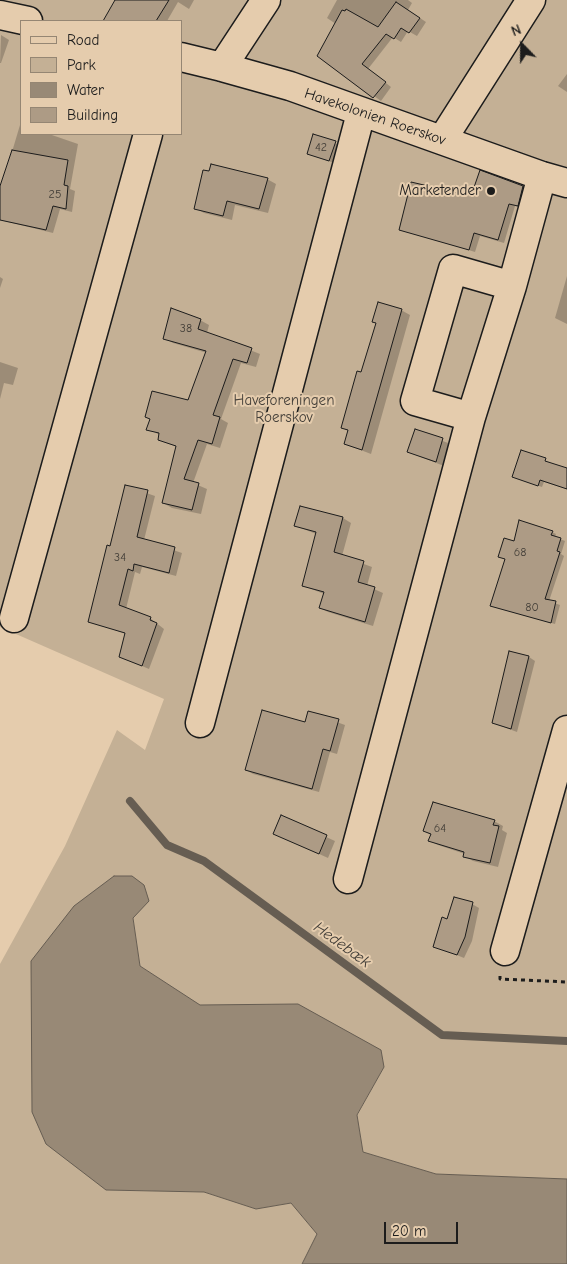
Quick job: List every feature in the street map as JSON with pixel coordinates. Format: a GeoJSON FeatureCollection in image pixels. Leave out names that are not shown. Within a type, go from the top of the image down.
{"type":"FeatureCollection","features":[{"type":"Feature","properties":{"kind":"lane"},"geometry":{"type":"LineString","coordinates":[[222,67],[266,0]]}},
{"type":"Feature","properties":{"kind":"lane"},"geometry":{"type":"LineString","coordinates":[[442,140],[531,0]]}},
{"type":"Feature","properties":{"kind":"lane","name":"Havekolonien Roerskov"},"geometry":{"type":"LineString","coordinates":[[182,58],[290,86],[555,179]]}},
{"type":"Feature","properties":{"kind":"lane"},"geometry":{"type":"LineString","coordinates":[[200,723],[361,112]]}},
{"type":"Feature","properties":{"kind":"lane"},"geometry":{"type":"LineString","coordinates":[[14,618],[148,135]]}},
{"type":"Feature","properties":{"kind":"lane"},"geometry":{"type":"LineString","coordinates":[[348,878],[472,417],[512,286],[555,179]]}},
{"type":"Feature","properties":{"kind":"lane"},"geometry":{"type":"LineString","coordinates":[[472,417],[416,401],[453,269],[512,286]]}},
{"type":"Feature","properties":{"kind":"lane"},"geometry":{"type":"LineString","coordinates":[[506,951],[567,730]]}},
{"type":"Feature","properties":{"kind":"path"},"geometry":{"type":"LineString","coordinates":[[506,951],[500,979],[567,982]]}},
{"type":"Feature","properties":{"kind":"green space","name":"Haveforeningen Roerskov"},"geometry":{"type":"Polygon","coordinates":[[[0,0],[567,0],[567,1179],[436,1174],[363,1152],[357,1116],[384,1067],[298,1004],[200,1006],[140,966],[133,918],[132,876],[106,1190],[204,1192],[256,1209],[291,1203],[317,1234],[302,1264],[0,1264],[0,964],[65,846],[117,730],[145,750],[164,699],[0,627],[0,0]]]}},
{"type":"Feature","properties":{"kind":"water"},"geometry":{"type":"Polygon","coordinates":[[[114,876],[132,876],[144,885],[149,901],[133,918],[140,966],[200,1005],[298,1004],[381,1050],[384,1067],[357,1115],[363,1152],[436,1174],[567,1179],[567,1264],[302,1264],[317,1234],[291,1203],[256,1209],[204,1192],[106,1190],[46,1144],[32,1112],[31,961],[74,906],[114,876]]]}},
{"type":"Feature","properties":{"kind":"building"},"geometry":{"type":"Polygon","coordinates":[[[115,0],[169,0],[157,20],[104,20],[115,0]]]}},
{"type":"Feature","properties":{"kind":"building"},"geometry":{"type":"Polygon","coordinates":[[[396,2],[420,18],[409,33],[401,28],[394,39],[386,34],[362,64],[386,82],[373,98],[317,56],[342,10],[345,11],[346,9],[378,27],[396,2]]]}},
{"type":"Feature","properties":{"kind":"building"},"geometry":{"type":"Polygon","coordinates":[[[313,134],[336,141],[329,161],[307,154],[313,134]]]}},
{"type":"Feature","properties":{"kind":"building"},"geometry":{"type":"Polygon","coordinates":[[[12,150],[68,160],[64,185],[68,186],[66,209],[53,206],[46,230],[0,220],[0,186],[12,150]]]}},
{"type":"Feature","properties":{"kind":"building"},"geometry":{"type":"Polygon","coordinates":[[[211,164],[268,178],[259,209],[227,201],[223,216],[194,209],[203,170],[209,171],[211,164]]]}},
{"type":"Feature","properties":{"kind":"building"},"geometry":{"type":"Polygon","coordinates":[[[480,170],[523,186],[518,206],[509,204],[498,240],[474,233],[469,250],[399,230],[411,182],[471,196],[480,170]]]}},
{"type":"Feature","properties":{"kind":"building"},"geometry":{"type":"Polygon","coordinates":[[[378,302],[402,309],[362,450],[344,444],[348,430],[341,428],[357,371],[361,372],[376,323],[372,322],[378,302]]]}},
{"type":"Feature","properties":{"kind":"building"},"geometry":{"type":"Polygon","coordinates":[[[171,308],[201,319],[198,329],[252,348],[247,363],[233,359],[213,415],[220,417],[212,444],[198,440],[184,479],[199,483],[192,510],[162,503],[176,446],[158,440],[159,433],[146,430],[150,419],[145,417],[152,391],[188,400],[206,351],[163,339],[171,308]]]}},
{"type":"Feature","properties":{"kind":"building"},"geometry":{"type":"Polygon","coordinates":[[[415,429],[443,438],[436,462],[407,452],[415,429]]]}},
{"type":"Feature","properties":{"kind":"building"},"geometry":{"type":"Polygon","coordinates":[[[521,450],[546,458],[545,461],[567,468],[567,489],[540,480],[538,486],[512,477],[521,450]]]}},
{"type":"Feature","properties":{"kind":"building"},"geometry":{"type":"Polygon","coordinates":[[[125,485],[148,490],[137,537],[175,547],[169,573],[134,564],[133,571],[128,569],[119,605],[151,617],[150,620],[157,623],[142,666],[119,657],[125,633],[88,622],[107,545],[110,546],[125,485]]]}},
{"type":"Feature","properties":{"kind":"building"},"geometry":{"type":"Polygon","coordinates":[[[300,506],[343,517],[334,552],[364,561],[358,582],[375,587],[365,622],[319,608],[324,592],[302,586],[316,532],[294,526],[300,506]]]}},
{"type":"Feature","properties":{"kind":"building"},"geometry":{"type":"Polygon","coordinates":[[[519,520],[553,531],[551,535],[561,538],[557,551],[560,552],[545,599],[556,601],[551,623],[490,606],[505,559],[498,557],[504,538],[514,541],[519,520]]]}},
{"type":"Feature","properties":{"kind":"building"},"geometry":{"type":"Polygon","coordinates":[[[509,651],[529,656],[511,729],[492,723],[509,651]]]}},
{"type":"Feature","properties":{"kind":"building"},"geometry":{"type":"Polygon","coordinates":[[[262,710],[305,722],[308,711],[339,719],[330,751],[323,749],[312,789],[245,770],[262,710]]]}},
{"type":"Feature","properties":{"kind":"building"},"geometry":{"type":"Polygon","coordinates":[[[433,802],[495,820],[493,825],[499,826],[490,863],[463,857],[464,852],[428,841],[431,834],[423,831],[433,802]]]}},
{"type":"Feature","properties":{"kind":"building"},"geometry":{"type":"Polygon","coordinates":[[[281,815],[327,835],[319,854],[273,834],[281,815]]]}},
{"type":"Feature","properties":{"kind":"building"},"geometry":{"type":"Polygon","coordinates":[[[454,897],[473,902],[465,937],[457,955],[433,947],[442,917],[447,919],[454,897]]]}},
{"type":"Feature","properties":{"kind":"waterway","name":"Hedebæk"},"geometry":{"type":"LineString","coordinates":[[130,801],[167,845],[204,861],[442,1035],[567,1041]]}},
{"type":"Feature","properties":{"kind":"place","name":"Marketender"},"geometry":{"type":"Point","coordinates":[491,191]}}]}
